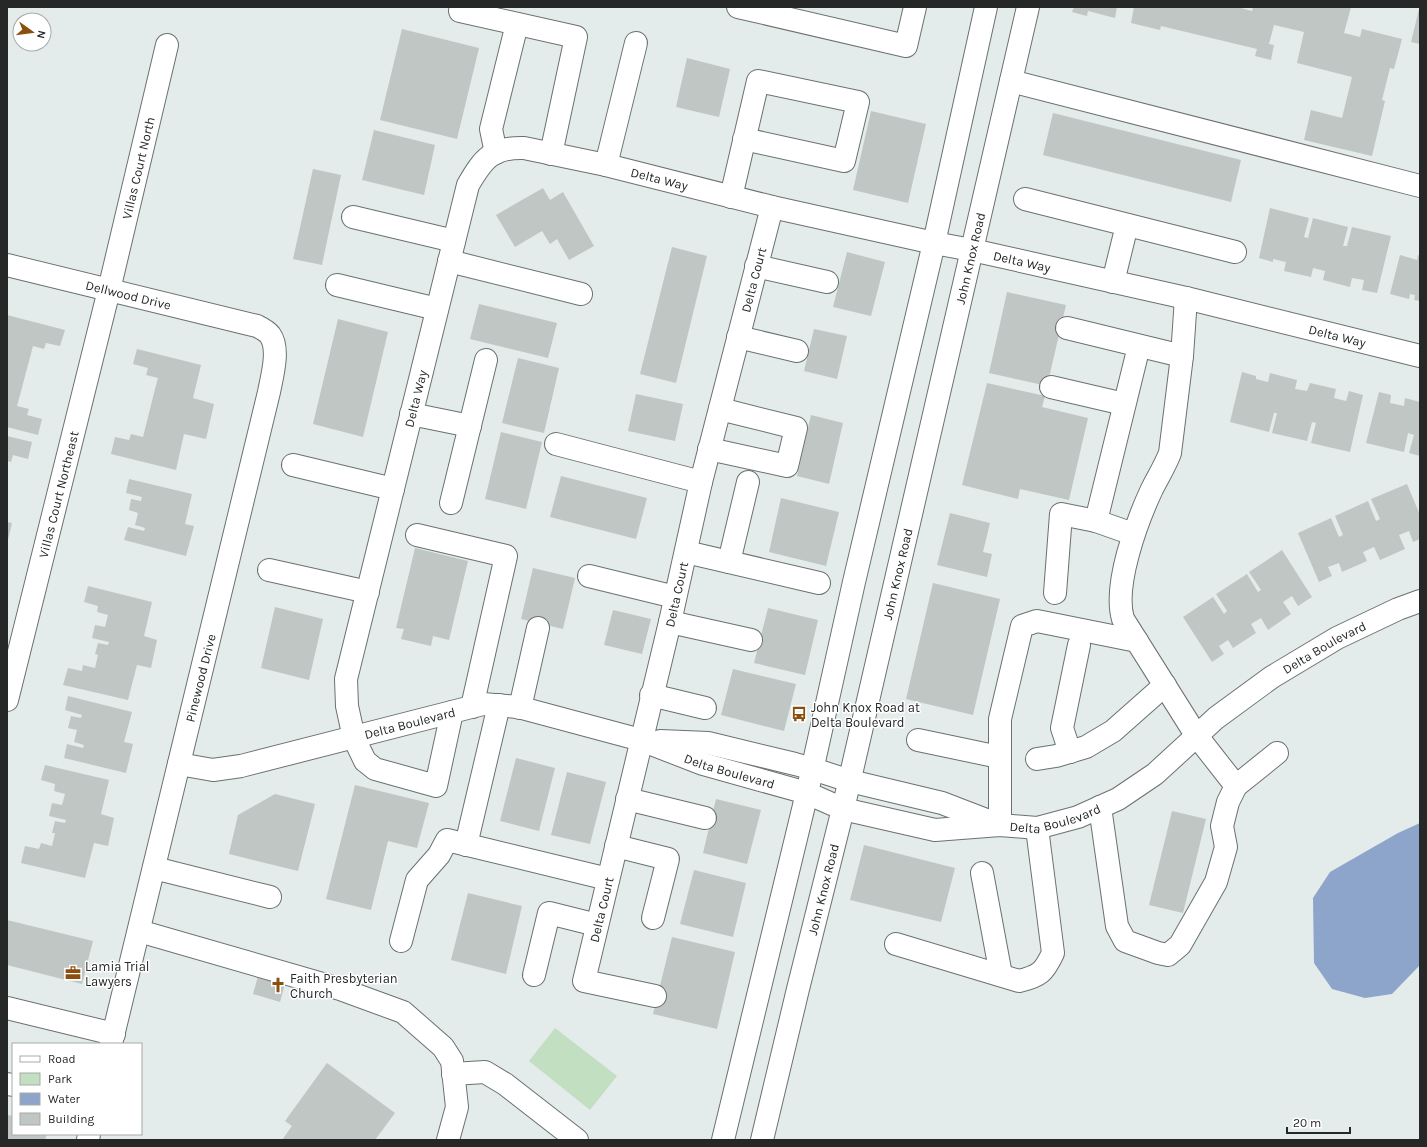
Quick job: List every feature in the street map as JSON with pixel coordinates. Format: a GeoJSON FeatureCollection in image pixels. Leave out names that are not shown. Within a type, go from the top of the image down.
{"type":"FeatureCollection","features":[{"type":"Feature","properties":{"kind":"street"},"geometry":{"type":"LineString","coordinates":[[738,7],[906,46],[915,7]]}},
{"type":"Feature","properties":{"kind":"street"},"geometry":{"type":"LineString","coordinates":[[723,1140],[813,769],[854,582],[934,243],[986,7]]}},
{"type":"Feature","properties":{"kind":"street","name":"John Knox Road"},"geometry":{"type":"LineString","coordinates":[[762,1140],[850,781],[1028,7]]}},
{"type":"Feature","properties":{"kind":"street"},"geometry":{"type":"LineString","coordinates":[[460,11],[576,37],[551,154]]}},
{"type":"Feature","properties":{"kind":"street"},"geometry":{"type":"LineString","coordinates":[[496,153],[491,129],[517,24]]}},
{"type":"Feature","properties":{"kind":"street"},"geometry":{"type":"LineString","coordinates":[[606,165],[636,42]]}},
{"type":"Feature","properties":{"kind":"street","name":"Villas Court North"},"geometry":{"type":"LineString","coordinates":[[109,290],[167,45]]}},
{"type":"Feature","properties":{"kind":"street"},"geometry":{"type":"LineString","coordinates":[[731,197],[744,139],[758,81],[858,102],[844,161],[744,139]]}},
{"type":"Feature","properties":{"kind":"street"},"geometry":{"type":"LineString","coordinates":[[1011,82],[1420,186]]}},
{"type":"Feature","properties":{"kind":"street","name":"Delta Way"},"geometry":{"type":"LineString","coordinates":[[462,710],[436,786],[375,769],[364,761],[354,738],[347,706],[346,679],[468,184],[479,165],[488,157],[501,150],[518,148],[606,165],[772,207],[1186,298],[1420,356]]}},
{"type":"Feature","properties":{"kind":"street"},"geometry":{"type":"LineString","coordinates":[[1025,199],[1235,252]]}},
{"type":"Feature","properties":{"kind":"street","name":"Delta Court"},"geometry":{"type":"LineString","coordinates":[[655,996],[584,981],[670,622],[709,449],[772,207]]}},
{"type":"Feature","properties":{"kind":"street"},"geometry":{"type":"LineString","coordinates":[[353,217],[582,294]]}},
{"type":"Feature","properties":{"kind":"street"},"geometry":{"type":"LineString","coordinates":[[1113,282],[1127,224]]}},
{"type":"Feature","properties":{"kind":"street","name":"Dellwood Drive"},"geometry":{"type":"LineString","coordinates":[[7,265],[249,324]]}},
{"type":"Feature","properties":{"kind":"street"},"geometry":{"type":"LineString","coordinates":[[756,266],[827,282]]}},
{"type":"Feature","properties":{"kind":"street"},"geometry":{"type":"LineString","coordinates":[[337,285],[437,309]]}},
{"type":"Feature","properties":{"kind":"street","name":"Villas Court Northeast"},"geometry":{"type":"LineString","coordinates":[[7,700],[109,290]]}},
{"type":"Feature","properties":{"kind":"street"},"geometry":{"type":"LineString","coordinates":[[1186,298],[1182,356],[1170,453],[1133,534],[1121,586],[1120,609],[1123,619],[1196,735],[1236,786]]}},
{"type":"Feature","properties":{"kind":"street","name":"Pinewood Drive"},"geometry":{"type":"LineString","coordinates":[[113,1039],[269,392],[275,357],[273,340],[269,333],[257,326],[249,324]]}},
{"type":"Feature","properties":{"kind":"street"},"geometry":{"type":"LineString","coordinates":[[1067,328],[1182,356]]}},
{"type":"Feature","properties":{"kind":"street"},"geometry":{"type":"LineString","coordinates":[[738,336],[797,350]]}},
{"type":"Feature","properties":{"kind":"street"},"geometry":{"type":"LineString","coordinates":[[1096,521],[1139,346]]}},
{"type":"Feature","properties":{"kind":"street"},"geometry":{"type":"LineString","coordinates":[[450,503],[486,360]]}},
{"type":"Feature","properties":{"kind":"street"},"geometry":{"type":"LineString","coordinates":[[1051,387],[1124,404]]}},
{"type":"Feature","properties":{"kind":"street"},"geometry":{"type":"LineString","coordinates":[[709,449],[787,466],[796,428],[720,409]]}},
{"type":"Feature","properties":{"kind":"street"},"geometry":{"type":"LineString","coordinates":[[411,414],[470,426]]}},
{"type":"Feature","properties":{"kind":"street"},"geometry":{"type":"LineString","coordinates":[[556,444],[701,482]]}},
{"type":"Feature","properties":{"kind":"street"},"geometry":{"type":"LineString","coordinates":[[293,465],[393,488]]}},
{"type":"Feature","properties":{"kind":"street"},"geometry":{"type":"LineString","coordinates":[[729,562],[748,482]]}},
{"type":"Feature","properties":{"kind":"street"},"geometry":{"type":"LineString","coordinates":[[1055,592],[1061,514],[1096,521],[1133,534]]}},
{"type":"Feature","properties":{"kind":"street"},"geometry":{"type":"LineString","coordinates":[[417,535],[506,556],[462,710]]}},
{"type":"Feature","properties":{"kind":"street"},"geometry":{"type":"LineString","coordinates":[[686,552],[819,583]]}},
{"type":"Feature","properties":{"kind":"street"},"geometry":{"type":"LineString","coordinates":[[269,570],[368,592]]}},
{"type":"Feature","properties":{"kind":"street"},"geometry":{"type":"LineString","coordinates":[[589,576],[675,597]]}},
{"type":"Feature","properties":{"kind":"street","name":"Delta Boulevard"},"geometry":{"type":"LineString","coordinates":[[179,764],[213,770],[241,766],[484,704],[510,707],[641,740],[703,764],[807,793],[843,809],[935,830],[1000,825],[1037,828],[1078,817],[1118,799],[1155,774],[1216,718],[1272,677],[1337,638],[1398,609],[1419,603]]}},
{"type":"Feature","properties":{"kind":"street"},"geometry":{"type":"LineString","coordinates":[[1000,825],[1000,719],[1022,626],[1037,621],[1137,641]]}},
{"type":"Feature","properties":{"kind":"street"},"geometry":{"type":"LineString","coordinates":[[670,622],[751,640]]}},
{"type":"Feature","properties":{"kind":"street"},"geometry":{"type":"LineString","coordinates":[[466,845],[510,707],[538,628]]}},
{"type":"Feature","properties":{"kind":"street"},"geometry":{"type":"LineString","coordinates":[[1070,752],[1062,728],[1079,645]]}},
{"type":"Feature","properties":{"kind":"street"},"geometry":{"type":"LineString","coordinates":[[1037,759],[1056,756],[1086,747],[1113,731],[1165,685]]}},
{"type":"Feature","properties":{"kind":"street"},"geometry":{"type":"LineString","coordinates":[[652,695],[704,708]]}},
{"type":"Feature","properties":{"kind":"street","name":"Delta Boulevard"},"geometry":{"type":"LineString","coordinates":[[641,740],[708,743],[813,769],[850,781],[942,803],[1000,825]]}},
{"type":"Feature","properties":{"kind":"street"},"geometry":{"type":"LineString","coordinates":[[918,740],[999,757]]}},
{"type":"Feature","properties":{"kind":"street"},"geometry":{"type":"LineString","coordinates":[[1100,807],[1117,926],[1125,941],[1158,953],[1168,954],[1180,945],[1216,882],[1226,847],[1222,826],[1228,802],[1236,786],[1277,753]]}},
{"type":"Feature","properties":{"kind":"street"},"geometry":{"type":"LineString","coordinates":[[627,799],[705,818]]}},
{"type":"Feature","properties":{"kind":"street"},"geometry":{"type":"LineString","coordinates":[[896,944],[1019,981],[1034,977],[1046,968],[1053,953],[1037,828]]}},
{"type":"Feature","properties":{"kind":"street"},"geometry":{"type":"LineString","coordinates":[[402,941],[417,880],[439,856],[447,840],[608,879]]}},
{"type":"Feature","properties":{"kind":"street"},"geometry":{"type":"LineString","coordinates":[[616,846],[668,858],[652,918]]}},
{"type":"Feature","properties":{"kind":"street"},"geometry":{"type":"LineString","coordinates":[[154,868],[270,898]]}},
{"type":"Feature","properties":{"kind":"street"},"geometry":{"type":"LineString","coordinates":[[982,873],[1001,975]]}},
{"type":"Feature","properties":{"kind":"street"},"geometry":{"type":"LineString","coordinates":[[534,975],[549,913],[598,925]]}},
{"type":"Feature","properties":{"kind":"street"},"geometry":{"type":"LineString","coordinates":[[139,931],[340,989],[403,1012],[443,1047],[452,1061],[457,1107],[448,1140]]}},
{"type":"Feature","properties":{"kind":"street"},"geometry":{"type":"LineString","coordinates":[[7,1008],[113,1039]]}},
{"type":"Feature","properties":{"kind":"street"},"geometry":{"type":"LineString","coordinates":[[453,1074],[485,1072],[505,1084],[577,1140]]}},
{"type":"Feature","properties":{"kind":"green space"},"geometry":{"type":"Polygon","coordinates":[[[555,1028],[617,1076],[590,1110],[529,1061],[555,1028]]]}},
{"type":"Feature","properties":{"kind":"water"},"geometry":{"type":"Polygon","coordinates":[[[1420,823],[1420,965],[1392,994],[1365,998],[1332,989],[1314,963],[1313,898],[1330,872],[1398,833],[1420,823]]]}},
{"type":"Feature","properties":{"kind":"building"},"geometry":{"type":"Polygon","coordinates":[[[1074,7],[1117,7],[1115,18],[1088,11],[1087,16],[1072,12],[1074,7]]]}},
{"type":"Feature","properties":{"kind":"building"},"geometry":{"type":"Polygon","coordinates":[[[1134,7],[1237,7],[1252,11],[1253,7],[1351,7],[1344,33],[1360,37],[1362,29],[1402,39],[1394,69],[1390,68],[1382,100],[1385,101],[1372,156],[1304,140],[1311,110],[1342,118],[1352,77],[1297,63],[1304,32],[1274,25],[1269,44],[1274,45],[1271,60],[1255,56],[1257,49],[1161,26],[1160,30],[1131,23],[1134,7]]]}},
{"type":"Feature","properties":{"kind":"building"},"geometry":{"type":"Polygon","coordinates":[[[1420,9],[1420,44],[1411,42],[1420,9]]]}},
{"type":"Feature","properties":{"kind":"building"},"geometry":{"type":"Polygon","coordinates":[[[402,29],[479,48],[457,139],[380,120],[402,29]]]}},
{"type":"Feature","properties":{"kind":"building"},"geometry":{"type":"Polygon","coordinates":[[[687,58],[730,69],[719,117],[676,107],[687,58]]]}},
{"type":"Feature","properties":{"kind":"building"},"geometry":{"type":"Polygon","coordinates":[[[871,111],[926,124],[908,203],[853,190],[871,111]]]}},
{"type":"Feature","properties":{"kind":"building"},"geometry":{"type":"Polygon","coordinates":[[[1053,113],[1241,160],[1231,202],[1043,155],[1053,113]]]}},
{"type":"Feature","properties":{"kind":"building"},"geometry":{"type":"Polygon","coordinates":[[[374,130],[435,145],[424,195],[362,180],[374,130]]]}},
{"type":"Feature","properties":{"kind":"building"},"geometry":{"type":"Polygon","coordinates":[[[313,169],[341,175],[322,265],[293,259],[313,169]]]}},
{"type":"Feature","properties":{"kind":"building"},"geometry":{"type":"Polygon","coordinates":[[[543,188],[550,200],[563,192],[594,246],[569,260],[557,239],[550,244],[542,231],[515,247],[496,215],[543,188]]]}},
{"type":"Feature","properties":{"kind":"building"},"geometry":{"type":"Polygon","coordinates":[[[1270,208],[1309,218],[1304,237],[1308,238],[1313,218],[1348,227],[1343,246],[1347,246],[1352,227],[1391,236],[1377,293],[1362,290],[1364,280],[1352,278],[1350,287],[1323,280],[1325,271],[1313,268],[1311,277],[1284,271],[1286,262],[1273,259],[1273,262],[1259,258],[1270,208]]]}},
{"type":"Feature","properties":{"kind":"building"},"geometry":{"type":"Polygon","coordinates":[[[672,247],[707,256],[676,383],[640,374],[672,247]]]}},
{"type":"Feature","properties":{"kind":"building"},"geometry":{"type":"Polygon","coordinates":[[[847,252],[885,262],[871,316],[833,307],[847,252]]]}},
{"type":"Feature","properties":{"kind":"building"},"geometry":{"type":"Polygon","coordinates":[[[1400,255],[1417,260],[1418,255],[1420,256],[1420,301],[1414,300],[1415,295],[1410,294],[1409,299],[1390,294],[1400,255]]]}},
{"type":"Feature","properties":{"kind":"building"},"geometry":{"type":"Polygon","coordinates":[[[1007,292],[1066,305],[1047,386],[989,373],[1007,292]]]}},
{"type":"Feature","properties":{"kind":"building"},"geometry":{"type":"Polygon","coordinates":[[[479,304],[557,323],[548,358],[470,339],[479,304]]]}},
{"type":"Feature","properties":{"kind":"building"},"geometry":{"type":"Polygon","coordinates":[[[7,315],[65,330],[60,346],[46,343],[44,349],[33,346],[17,406],[29,409],[27,415],[42,419],[38,435],[7,427],[7,315]]]}},
{"type":"Feature","properties":{"kind":"building"},"geometry":{"type":"Polygon","coordinates":[[[338,319],[388,332],[363,437],[313,424],[338,319]]]}},
{"type":"Feature","properties":{"kind":"building"},"geometry":{"type":"Polygon","coordinates":[[[814,329],[847,336],[837,379],[804,371],[814,329]]]}},
{"type":"Feature","properties":{"kind":"building"},"geometry":{"type":"Polygon","coordinates":[[[137,349],[201,365],[193,398],[214,404],[206,439],[184,434],[176,470],[111,454],[115,437],[129,440],[131,434],[143,437],[158,378],[146,375],[148,368],[133,364],[137,349]]]}},
{"type":"Feature","properties":{"kind":"building"},"geometry":{"type":"Polygon","coordinates":[[[518,358],[559,368],[544,433],[502,423],[518,358]]]}},
{"type":"Feature","properties":{"kind":"building"},"geometry":{"type":"Polygon","coordinates":[[[1242,372],[1256,376],[1256,379],[1268,382],[1270,373],[1297,380],[1295,389],[1307,391],[1310,383],[1336,389],[1334,398],[1346,401],[1349,391],[1363,395],[1350,452],[1311,443],[1316,423],[1312,422],[1307,441],[1272,433],[1277,413],[1274,413],[1269,432],[1230,422],[1242,372]]]}},
{"type":"Feature","properties":{"kind":"building"},"geometry":{"type":"Polygon","coordinates":[[[987,383],[1045,396],[1042,407],[1088,418],[1069,500],[1020,489],[1018,499],[962,485],[987,383]]]}},
{"type":"Feature","properties":{"kind":"building"},"geometry":{"type":"Polygon","coordinates":[[[1379,392],[1391,395],[1390,403],[1404,406],[1405,398],[1420,402],[1420,456],[1409,453],[1414,435],[1408,433],[1404,452],[1366,443],[1379,392]]]}},
{"type":"Feature","properties":{"kind":"building"},"geometry":{"type":"Polygon","coordinates":[[[636,394],[683,404],[675,441],[628,431],[636,394]]]}},
{"type":"Feature","properties":{"kind":"building"},"geometry":{"type":"Polygon","coordinates":[[[811,415],[843,423],[829,484],[797,476],[811,415]]]}},
{"type":"Feature","properties":{"kind":"building"},"geometry":{"type":"Polygon","coordinates":[[[501,432],[542,442],[526,509],[485,499],[501,432]]]}},
{"type":"Feature","properties":{"kind":"building"},"geometry":{"type":"Polygon","coordinates":[[[7,436],[32,442],[28,459],[13,455],[11,462],[7,461],[7,436]]]}},
{"type":"Feature","properties":{"kind":"building"},"geometry":{"type":"Polygon","coordinates":[[[561,476],[647,498],[636,539],[550,517],[561,476]]]}},
{"type":"Feature","properties":{"kind":"building"},"geometry":{"type":"Polygon","coordinates":[[[129,479],[192,494],[185,524],[194,526],[186,556],[124,540],[128,527],[144,531],[145,528],[135,525],[138,513],[129,510],[131,499],[141,501],[142,497],[126,493],[129,479]]]}},
{"type":"Feature","properties":{"kind":"building"},"geometry":{"type":"Polygon","coordinates":[[[1407,484],[1420,515],[1420,539],[1413,542],[1409,531],[1399,535],[1405,549],[1380,560],[1374,547],[1363,552],[1367,561],[1342,572],[1339,563],[1328,567],[1332,576],[1319,582],[1298,533],[1331,518],[1339,537],[1343,535],[1335,516],[1368,501],[1376,521],[1380,519],[1371,499],[1407,484]]]}},
{"type":"Feature","properties":{"kind":"building"},"geometry":{"type":"Polygon","coordinates":[[[781,498],[839,512],[826,566],[769,552],[781,498]]]}},
{"type":"Feature","properties":{"kind":"building"},"geometry":{"type":"Polygon","coordinates":[[[950,513],[990,523],[983,552],[992,554],[987,577],[937,565],[950,513]]]}},
{"type":"Feature","properties":{"kind":"building"},"geometry":{"type":"Polygon","coordinates":[[[7,522],[12,523],[8,540],[7,540],[7,522]]]}},
{"type":"Feature","properties":{"kind":"building"},"geometry":{"type":"Polygon","coordinates":[[[415,548],[468,561],[449,640],[433,636],[431,646],[401,639],[404,629],[396,628],[415,548]]]}},
{"type":"Feature","properties":{"kind":"building"},"geometry":{"type":"Polygon","coordinates":[[[1282,550],[1312,597],[1298,606],[1292,596],[1283,602],[1291,614],[1268,630],[1261,618],[1251,624],[1256,633],[1233,648],[1228,640],[1219,646],[1224,654],[1212,662],[1183,617],[1213,597],[1224,614],[1227,611],[1216,594],[1247,574],[1258,592],[1261,590],[1249,572],[1282,550]]]}},
{"type":"Feature","properties":{"kind":"building"},"geometry":{"type":"Polygon","coordinates":[[[533,568],[575,578],[563,629],[521,619],[533,568]]]}},
{"type":"Feature","properties":{"kind":"building"},"geometry":{"type":"Polygon","coordinates":[[[933,583],[1000,599],[973,715],[906,699],[933,583]]]}},
{"type":"Feature","properties":{"kind":"building"},"geometry":{"type":"Polygon","coordinates":[[[88,586],[152,602],[144,636],[157,640],[151,668],[137,665],[128,700],[63,685],[68,668],[82,671],[83,665],[95,668],[98,655],[95,654],[98,643],[108,645],[109,642],[92,638],[95,625],[105,627],[108,615],[97,612],[98,606],[84,602],[88,586]]]}},
{"type":"Feature","properties":{"kind":"building"},"geometry":{"type":"Polygon","coordinates":[[[275,607],[323,619],[309,680],[261,668],[275,607]]]}},
{"type":"Feature","properties":{"kind":"building"},"geometry":{"type":"Polygon","coordinates":[[[768,608],[818,620],[805,675],[754,663],[768,608]]]}},
{"type":"Feature","properties":{"kind":"building"},"geometry":{"type":"Polygon","coordinates":[[[613,610],[651,619],[642,654],[604,645],[613,610]]]}},
{"type":"Feature","properties":{"kind":"building"},"geometry":{"type":"Polygon","coordinates":[[[733,669],[796,684],[784,731],[721,715],[733,669]]]}},
{"type":"Feature","properties":{"kind":"building"},"geometry":{"type":"Polygon","coordinates":[[[68,696],[132,712],[124,742],[133,744],[126,773],[64,758],[67,744],[83,748],[84,745],[74,742],[77,730],[68,728],[71,716],[81,718],[82,715],[65,710],[68,696]]]}},
{"type":"Feature","properties":{"kind":"building"},"geometry":{"type":"Polygon","coordinates":[[[516,758],[555,768],[539,831],[500,821],[516,758]]]}},
{"type":"Feature","properties":{"kind":"building"},"geometry":{"type":"Polygon","coordinates":[[[45,765],[109,780],[101,814],[114,818],[108,846],[94,843],[85,878],[21,863],[25,846],[39,849],[41,843],[52,846],[55,833],[52,833],[55,821],[65,823],[66,820],[49,816],[52,803],[62,805],[65,794],[54,791],[55,784],[41,780],[45,765]]]}},
{"type":"Feature","properties":{"kind":"building"},"geometry":{"type":"Polygon","coordinates":[[[567,772],[606,782],[590,844],[551,835],[567,772]]]}},
{"type":"Feature","properties":{"kind":"building"},"geometry":{"type":"Polygon","coordinates":[[[355,785],[429,803],[417,848],[388,841],[371,910],[326,899],[355,785]]]}},
{"type":"Feature","properties":{"kind":"building"},"geometry":{"type":"Polygon","coordinates":[[[275,794],[315,804],[298,871],[229,854],[238,815],[275,794]]]}},
{"type":"Feature","properties":{"kind":"building"},"geometry":{"type":"Polygon","coordinates":[[[716,799],[761,810],[747,864],[703,853],[716,799]]]}},
{"type":"Feature","properties":{"kind":"building"},"geometry":{"type":"Polygon","coordinates":[[[1172,811],[1206,819],[1183,913],[1149,905],[1172,811]]]}},
{"type":"Feature","properties":{"kind":"building"},"geometry":{"type":"Polygon","coordinates":[[[864,845],[955,868],[941,922],[850,900],[864,845]]]}},
{"type":"Feature","properties":{"kind":"building"},"geometry":{"type":"Polygon","coordinates":[[[694,870],[746,883],[733,937],[680,924],[694,870]]]}},
{"type":"Feature","properties":{"kind":"building"},"geometry":{"type":"Polygon","coordinates":[[[468,893],[522,906],[506,974],[451,960],[468,893]]]}},
{"type":"Feature","properties":{"kind":"building"},"geometry":{"type":"Polygon","coordinates":[[[7,920],[93,941],[82,984],[7,965],[7,920]]]}},
{"type":"Feature","properties":{"kind":"building"},"geometry":{"type":"Polygon","coordinates":[[[672,937],[735,952],[717,1029],[653,1014],[672,937]]]}},
{"type":"Feature","properties":{"kind":"building"},"geometry":{"type":"Polygon","coordinates":[[[258,976],[285,984],[280,1002],[253,994],[258,976]]]}},
{"type":"Feature","properties":{"kind":"building"},"geometry":{"type":"Polygon","coordinates":[[[327,1063],[395,1113],[375,1140],[282,1140],[292,1126],[285,1121],[327,1063]]]}},
{"type":"Feature","properties":{"kind":"building"},"geometry":{"type":"Polygon","coordinates":[[[7,1115],[12,1116],[12,1135],[47,1135],[45,1140],[7,1140],[7,1115]]]}},
{"type":"Feature","properties":{"kind":"place","name":"John Knox Road at Delta Boulevard"},"geometry":{"type":"Point","coordinates":[799,714]}},
{"type":"Feature","properties":{"kind":"place","name":"Lamia Trial Lawyers"},"geometry":{"type":"Point","coordinates":[73,973]}},
{"type":"Feature","properties":{"kind":"place","name":"Faith Presbyterian Church"},"geometry":{"type":"Point","coordinates":[278,985]}}]}
